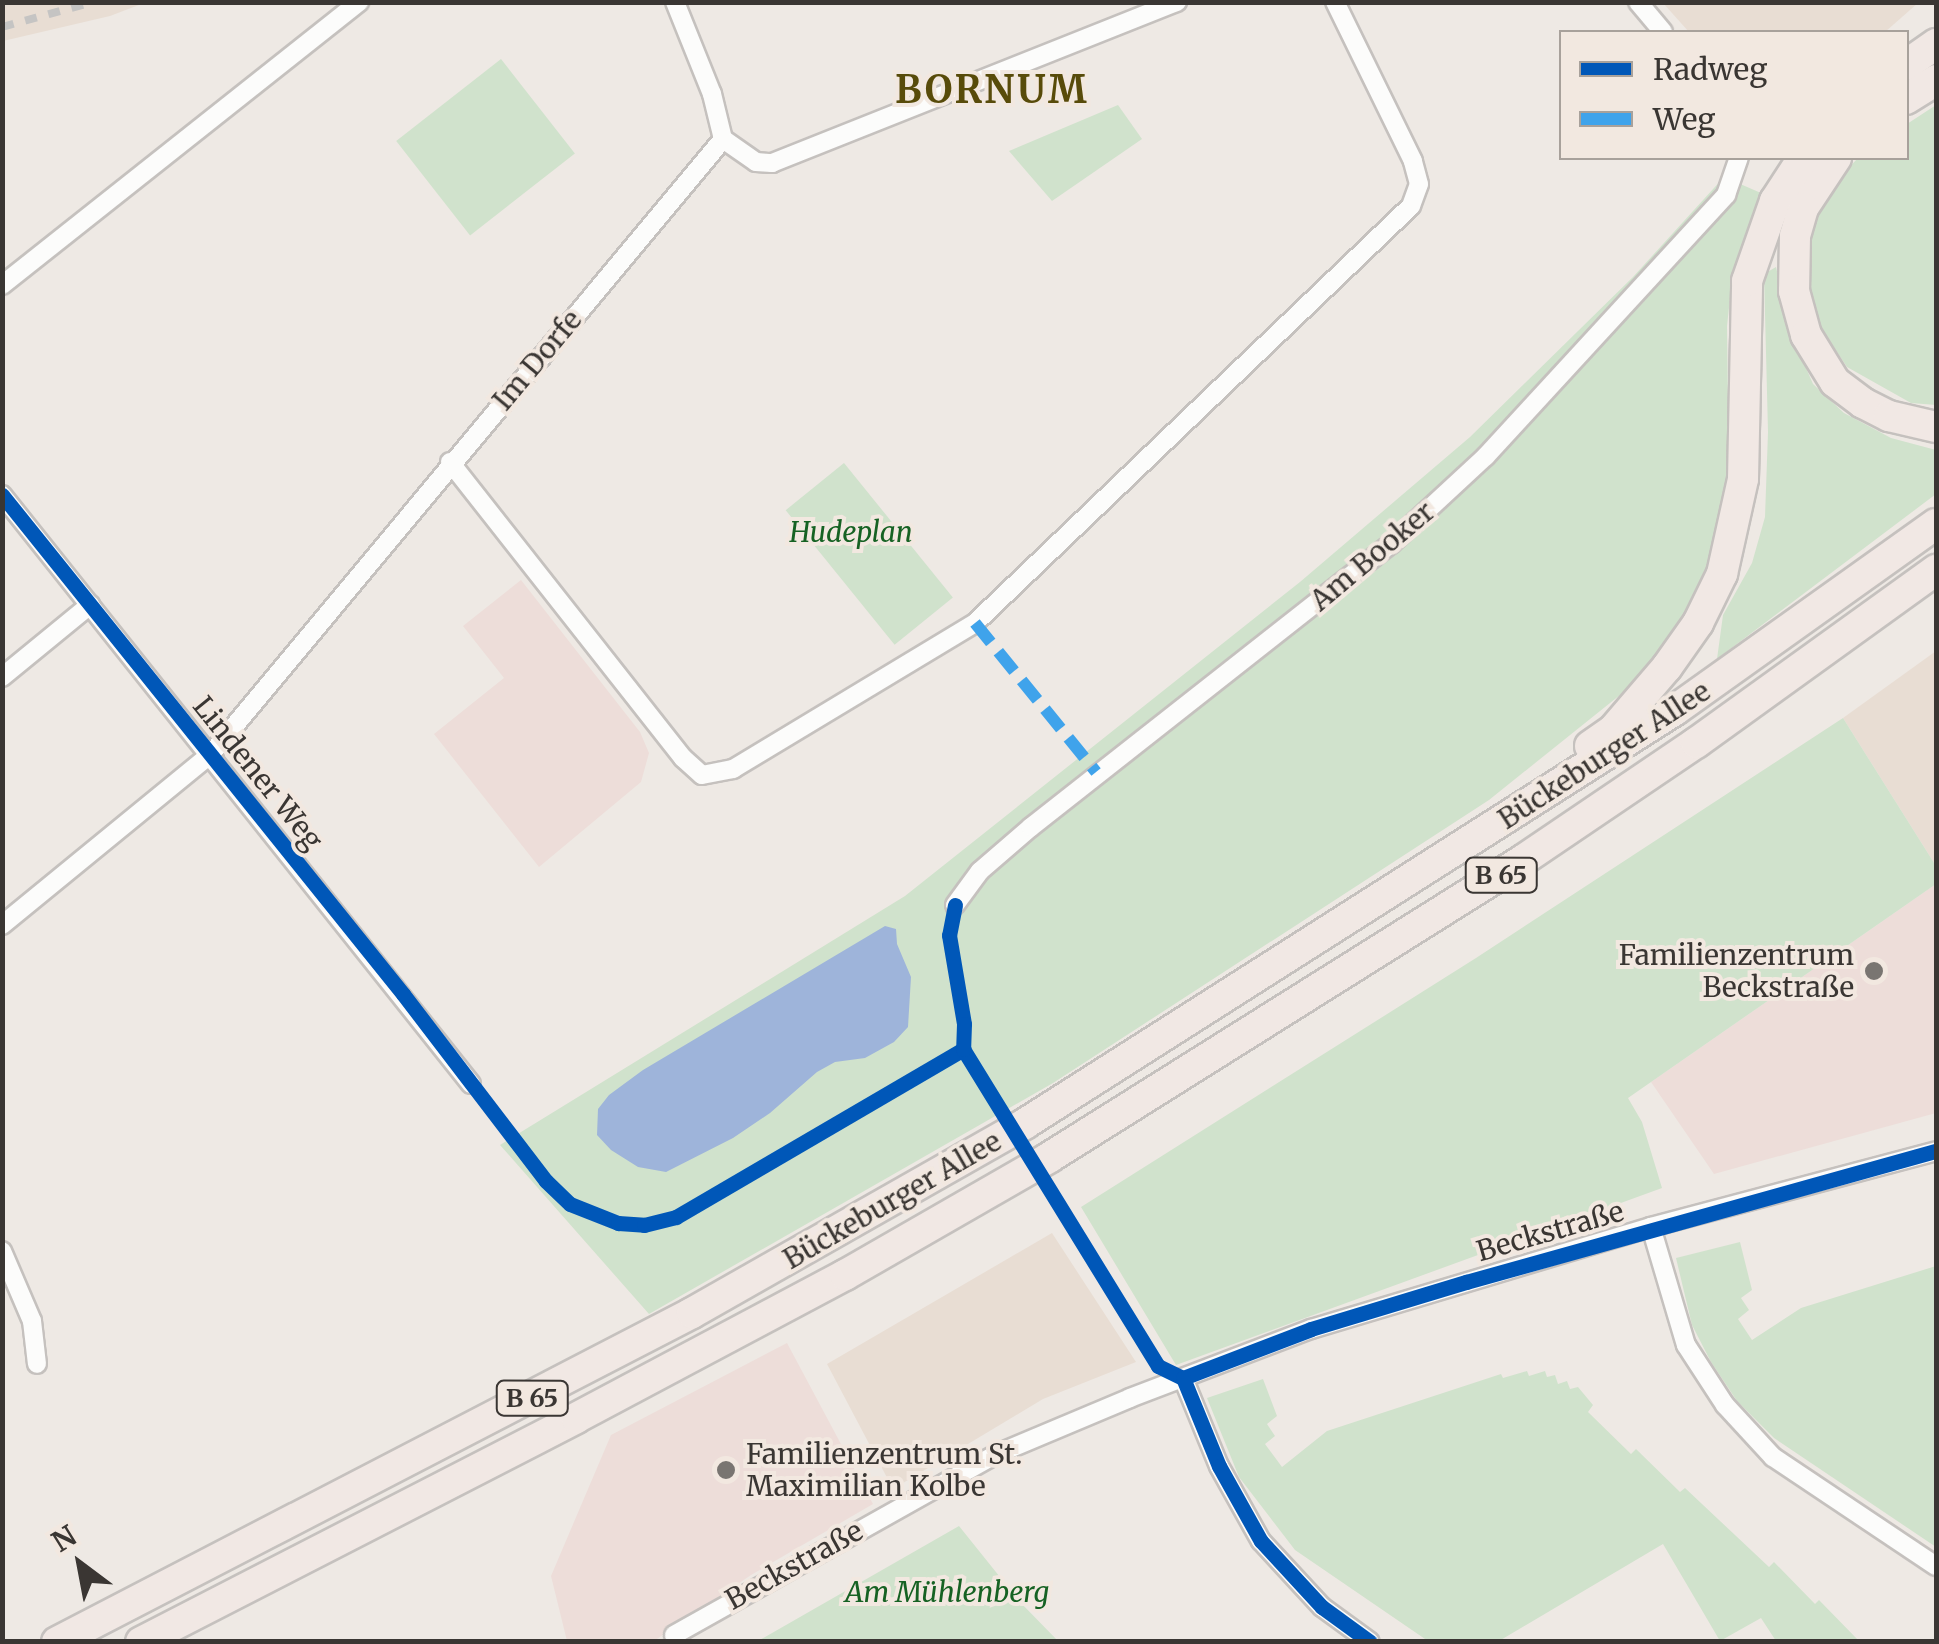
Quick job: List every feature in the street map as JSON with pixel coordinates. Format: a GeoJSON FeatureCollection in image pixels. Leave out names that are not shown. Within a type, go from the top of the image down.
{"type":"FeatureCollection","features":[{"type":"Feature","properties":{"kind":"highway"},"geometry":{"type":"LineString","coordinates":[[1909,63],[1936,44]]}},
{"type":"Feature","properties":{"kind":"highway"},"geometry":{"type":"LineString","coordinates":[[1909,98],[1936,80]]}},
{"type":"Feature","properties":{"kind":"highway"},"geometry":{"type":"LineString","coordinates":[[1517,813],[1548,777],[1613,730],[1646,692],[1698,623],[1722,574],[1743,479],[1746,281],[1775,201],[1803,160]]}},
{"type":"Feature","properties":{"kind":"highway"},"geometry":{"type":"LineString","coordinates":[[1835,160],[1803,208],[1796,236],[1794,291],[1806,335],[1835,382],[1863,403],[1889,416],[1936,427]]}},
{"type":"Feature","properties":{"kind":"highway","name":"Bückeburger Allee"},"geometry":{"type":"LineString","coordinates":[[57,1642],[675,1322],[1013,1131],[1517,813],[1749,660],[1936,524]]}},
{"type":"Feature","properties":{"kind":"highway","name":"Bückeburger Allee"},"geometry":{"type":"LineString","coordinates":[[141,1642],[593,1410],[845,1275],[1050,1158],[1523,860],[1936,570]]}},
{"type":"Feature","properties":{"kind":"street"},"geometry":{"type":"LineString","coordinates":[[2,286],[360,2]]}},
{"type":"Feature","properties":{"kind":"street"},"geometry":{"type":"LineString","coordinates":[[675,2],[712,94],[724,139],[756,162],[772,163],[1177,2]]}},
{"type":"Feature","properties":{"kind":"street"},"geometry":{"type":"LineString","coordinates":[[450,462],[682,758],[702,775],[733,769],[975,622],[1410,206],[1419,184],[1413,161],[1335,2]]}},
{"type":"Feature","properties":{"kind":"street"},"geometry":{"type":"LineString","coordinates":[[1638,2],[1662,30]]}},
{"type":"Feature","properties":{"kind":"street","name":"Im Dorfe"},"geometry":{"type":"LineString","coordinates":[[2,925],[211,754],[450,462],[724,139]]}},
{"type":"Feature","properties":{"kind":"street","name":"Am Booker"},"geometry":{"type":"LineString","coordinates":[[955,905],[980,871],[1031,827],[1391,544],[1486,456],[1726,195],[1738,160]]}},
{"type":"Feature","properties":{"kind":"street","name":"Lindener Weg"},"geometry":{"type":"LineString","coordinates":[[2,495],[471,1084]]}},
{"type":"Feature","properties":{"kind":"street"},"geometry":{"type":"LineString","coordinates":[[2,676],[90,605]]}},
{"type":"Feature","properties":{"kind":"street","name":"Beckstraße"},"geometry":{"type":"LineString","coordinates":[[674,1635],[997,1454],[1311,1328],[1652,1227],[1936,1150]]}},
{"type":"Feature","properties":{"kind":"street"},"geometry":{"type":"LineString","coordinates":[[1652,1227],[1686,1345],[1725,1405],[1774,1458],[1936,1566]]}},
{"type":"Feature","properties":{"kind":"street"},"geometry":{"type":"LineString","coordinates":[[2,1251],[32,1322],[37,1364]]}},
{"type":"Feature","properties":{"kind":"street"},"geometry":{"type":"LineString","coordinates":[[1183,1378],[1219,1466],[1260,1541],[1322,1607],[1370,1642]]}},
{"type":"Feature","properties":{"kind":"shaded area"},"geometry":{"type":"Polygon","coordinates":[[[2,3],[144,3],[110,16],[3,41],[2,3]]]}},
{"type":"Feature","properties":{"kind":"shaded area"},"geometry":{"type":"Polygon","coordinates":[[[1663,3],[1918,3],[1887,30],[1687,30],[1663,3]]]}},
{"type":"Feature","properties":{"kind":"shaded area"},"geometry":{"type":"Polygon","coordinates":[[[521,580],[640,732],[649,753],[641,782],[539,867],[434,734],[504,678],[463,626],[521,580]]]}},
{"type":"Feature","properties":{"kind":"shaded area"},"geometry":{"type":"Polygon","coordinates":[[[1936,651],[1936,866],[1843,718],[1936,651]]]}},
{"type":"Feature","properties":{"kind":"shaded area","name":"Familienzentrum Beckstraße"},"geometry":{"type":"Polygon","coordinates":[[[1936,884],[1936,1113],[1714,1174],[1651,1082],[1936,884]]]}},
{"type":"Feature","properties":{"kind":"shaded area"},"geometry":{"type":"Polygon","coordinates":[[[1052,1233],[1136,1362],[1043,1399],[893,1489],[827,1364],[1052,1233]]]}},
{"type":"Feature","properties":{"kind":"shaded area","name":"Familienzentrum St. Maximilian Kolbe"},"geometry":{"type":"Polygon","coordinates":[[[787,1343],[873,1504],[751,1575],[654,1641],[567,1641],[551,1576],[611,1435],[787,1343]]]}},
{"type":"Feature","properties":{"kind":"green space"},"geometry":{"type":"Polygon","coordinates":[[[501,59],[575,154],[470,235],[396,141],[501,59]]]}},
{"type":"Feature","properties":{"kind":"green space"},"geometry":{"type":"Polygon","coordinates":[[[1118,105],[1142,139],[1052,201],[1009,151],[1118,105]]]}},
{"type":"Feature","properties":{"kind":"green space"},"geometry":{"type":"Polygon","coordinates":[[[1936,105],[1936,405],[1911,403],[1847,367],[1817,322],[1806,282],[1807,233],[1824,194],[1856,160],[1909,160],[1909,123],[1936,105]]]}},
{"type":"Feature","properties":{"kind":"green space"},"geometry":{"type":"Polygon","coordinates":[[[1724,177],[1761,193],[1732,280],[1727,326],[1729,479],[1709,571],[1687,616],[1656,659],[1620,695],[1489,800],[1053,1083],[649,1314],[500,1145],[905,896],[1300,582],[1470,437],[1633,277],[1724,177]]]}},
{"type":"Feature","properties":{"kind":"green space"},"geometry":{"type":"Polygon","coordinates":[[[1776,267],[1793,338],[1813,384],[1844,413],[1891,438],[1936,450],[1936,494],[1717,659],[1723,615],[1752,563],[1765,517],[1768,432],[1764,274],[1776,267]]]}},
{"type":"Feature","properties":{"kind":"green space","name":"Hudeplan"},"geometry":{"type":"Polygon","coordinates":[[[844,463],[953,597],[895,645],[786,510],[844,463]]]}},
{"type":"Feature","properties":{"kind":"green space"},"geometry":{"type":"Polygon","coordinates":[[[1843,718],[1936,866],[1936,884],[1628,1098],[1642,1122],[1662,1188],[1176,1365],[1081,1207],[1476,958],[1843,718]]]}},
{"type":"Feature","properties":{"kind":"green space"},"geometry":{"type":"Polygon","coordinates":[[[1740,1242],[1752,1290],[1741,1298],[1749,1310],[1738,1319],[1752,1340],[1801,1308],[1936,1266],[1936,1547],[1774,1438],[1737,1401],[1711,1362],[1692,1325],[1676,1258],[1740,1242]]]}},
{"type":"Feature","properties":{"kind":"green space"},"geometry":{"type":"Polygon","coordinates":[[[1527,1371],[1529,1376],[1545,1371],[1547,1377],[1555,1375],[1558,1384],[1567,1381],[1570,1389],[1578,1387],[1593,1405],[1588,1412],[1631,1454],[1636,1449],[1680,1492],[1685,1488],[1769,1567],[1774,1562],[1815,1604],[1819,1600],[1859,1641],[1776,1641],[1761,1618],[1720,1641],[1663,1544],[1499,1641],[1428,1641],[1295,1550],[1239,1477],[1207,1398],[1263,1379],[1277,1416],[1267,1424],[1275,1436],[1265,1444],[1282,1467],[1327,1431],[1501,1374],[1503,1378],[1527,1371]]]}},
{"type":"Feature","properties":{"kind":"green space","name":"Am Mühlenberg"},"geometry":{"type":"Polygon","coordinates":[[[959,1526],[1020,1602],[1058,1641],[758,1641],[959,1526]]]}},
{"type":"Feature","properties":{"kind":"water"},"geometry":{"type":"Polygon","coordinates":[[[885,926],[896,929],[897,944],[911,977],[908,1027],[894,1042],[865,1058],[835,1062],[817,1072],[770,1113],[733,1138],[666,1172],[638,1167],[611,1150],[597,1135],[598,1109],[609,1095],[643,1070],[885,926]]]}},
{"type":"Feature","properties":{"kind":"railway"},"geometry":{"type":"LineString","coordinates":[[2,27],[93,2]]}},
{"type":"Feature","properties":{"kind":"marked path"},"geometry":{"type":"LineString","coordinates":[[975,623],[1096,772]]}},
{"type":"Feature","properties":{"kind":"cycle path"},"geometry":{"type":"LineString","coordinates":[[2,495],[403,994],[546,1181],[570,1204],[618,1223],[644,1225],[676,1217],[963,1049],[1158,1366],[1183,1378]]}},
{"type":"Feature","properties":{"kind":"cycle path"},"geometry":{"type":"LineString","coordinates":[[955,905],[949,935],[964,1024],[963,1049]]}},
{"type":"Feature","properties":{"kind":"cycle path"},"geometry":{"type":"LineString","coordinates":[[1183,1378],[1311,1329],[1466,1282],[1936,1151]]}},
{"type":"Feature","properties":{"kind":"cycle path"},"geometry":{"type":"LineString","coordinates":[[1183,1378],[1219,1466],[1261,1541],[1322,1607],[1370,1642]]}},
{"type":"Feature","properties":{"kind":"place","name":"Familienzentrum Beckstraße"},"geometry":{"type":"Point","coordinates":[1874,971]}},
{"type":"Feature","properties":{"kind":"place","name":"Familienzentrum St. Maximilian Kolbe"},"geometry":{"type":"Point","coordinates":[726,1470]}},
{"type":"Feature","properties":{"kind":"district","name":"BORNUM"},"geometry":{"type":"Point","coordinates":[992,90]}}]}
